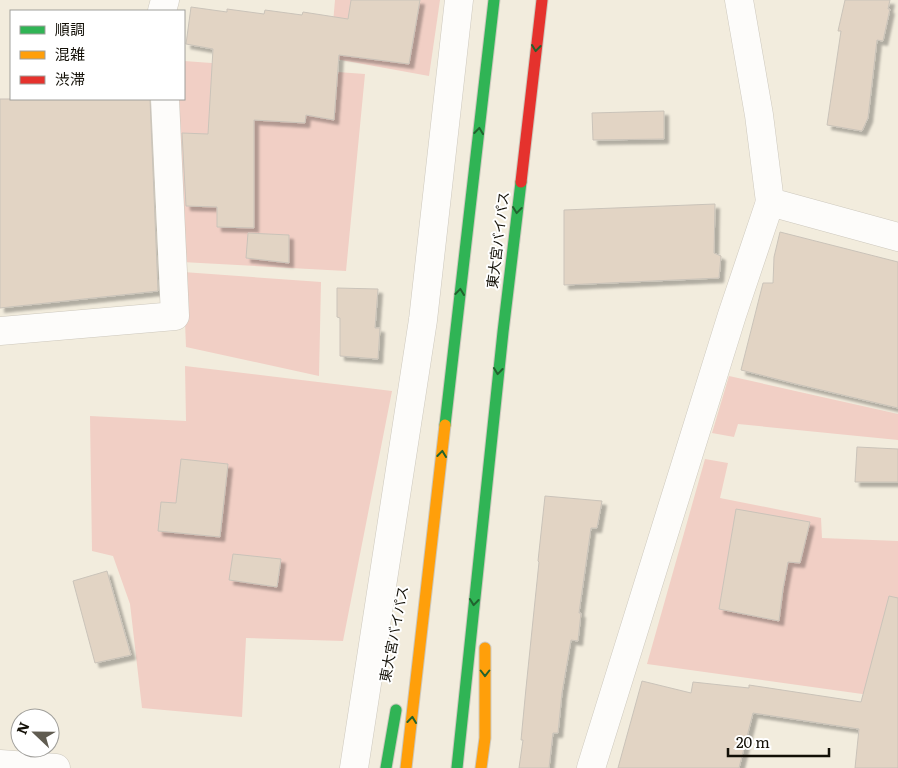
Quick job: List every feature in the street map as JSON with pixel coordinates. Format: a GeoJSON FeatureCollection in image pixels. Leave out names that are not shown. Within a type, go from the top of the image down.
{"type":"FeatureCollection","features":[{"type":"Feature","properties":{"kind":"highway","name":"東大宮バイパス"},"geometry":{"type":"LineString","coordinates":[[406,768],[494,0]]}},
{"type":"Feature","properties":{"kind":"highway","name":"東大宮バイパス"},"geometry":{"type":"LineString","coordinates":[[457,768],[503,332],[542,0]]}},
{"type":"Feature","properties":{"kind":"highway","name":"東大宮バイパス"},"geometry":{"type":"LineString","coordinates":[[410,632],[439,477]]}},
{"type":"Feature","properties":{"kind":"highway","name":"東大宮バイパス"},"geometry":{"type":"LineString","coordinates":[[486,601],[487,484]]}},
{"type":"Feature","properties":{"kind":"highway"},"geometry":{"type":"LineString","coordinates":[[482,768],[485,738],[485,640]]}},
{"type":"Feature","properties":{"kind":"highway","name":"東大宮バイパス"},"geometry":{"type":"LineString","coordinates":[[386,768],[397,700]]}},
{"type":"Feature","properties":{"kind":"street"},"geometry":{"type":"LineString","coordinates":[[354,768],[423,320],[459,0]]}},
{"type":"Feature","properties":{"kind":"street"},"geometry":{"type":"LineString","coordinates":[[592,768],[729,324],[770,202],[759,115],[739,0]]}},
{"type":"Feature","properties":{"kind":"street"},"geometry":{"type":"LineString","coordinates":[[0,331],[175,316],[165,100]]}},
{"type":"Feature","properties":{"kind":"street"},"geometry":{"type":"LineString","coordinates":[[770,202],[898,237]]}},
{"type":"Feature","properties":{"kind":"street"},"geometry":{"type":"LineString","coordinates":[[0,764],[56,768]]}},
{"type":"Feature","properties":{"kind":"shaded area"},"geometry":{"type":"Polygon","coordinates":[[[335,0],[440,0],[429,76],[330,58],[335,0]]]}},
{"type":"Feature","properties":{"kind":"shaded area"},"geometry":{"type":"Polygon","coordinates":[[[185,61],[365,74],[346,271],[182,262],[177,100],[185,100],[185,61]]]}},
{"type":"Feature","properties":{"kind":"shaded area"},"geometry":{"type":"Polygon","coordinates":[[[183,272],[321,282],[319,376],[186,347],[183,272]]]}},
{"type":"Feature","properties":{"kind":"shaded area"},"geometry":{"type":"Polygon","coordinates":[[[185,366],[392,391],[343,641],[246,638],[242,717],[142,708],[130,604],[113,556],[92,551],[90,416],[186,421],[185,366]]]}},
{"type":"Feature","properties":{"kind":"shaded area"},"geometry":{"type":"Polygon","coordinates":[[[729,376],[898,414],[898,440],[738,424],[734,437],[712,433],[729,376]]]}},
{"type":"Feature","properties":{"kind":"shaded area"},"geometry":{"type":"Polygon","coordinates":[[[705,459],[728,463],[720,498],[821,518],[822,538],[898,541],[898,699],[647,664],[705,459]]]}},
{"type":"Feature","properties":{"kind":"building"},"geometry":{"type":"Polygon","coordinates":[[[351,0],[420,0],[409,64],[339,55],[334,120],[306,115],[305,123],[254,120],[254,228],[217,227],[217,207],[186,206],[182,133],[208,134],[213,49],[186,44],[191,7],[227,12],[227,9],[264,14],[265,10],[302,15],[303,12],[348,19],[351,0]]]}},
{"type":"Feature","properties":{"kind":"building"},"geometry":{"type":"Polygon","coordinates":[[[845,0],[890,0],[888,9],[890,9],[883,41],[877,40],[868,118],[862,131],[827,125],[841,31],[838,31],[845,0]]]}},
{"type":"Feature","properties":{"kind":"building"},"geometry":{"type":"Polygon","coordinates":[[[0,99],[150,100],[158,291],[0,308],[0,99]]]}},
{"type":"Feature","properties":{"kind":"building"},"geometry":{"type":"Polygon","coordinates":[[[664,111],[664,139],[593,140],[592,113],[664,111]]]}},
{"type":"Feature","properties":{"kind":"building"},"geometry":{"type":"Polygon","coordinates":[[[715,204],[714,253],[721,256],[719,278],[564,285],[564,210],[715,204]]]}},
{"type":"Feature","properties":{"kind":"building"},"geometry":{"type":"Polygon","coordinates":[[[780,232],[898,262],[898,408],[741,370],[763,283],[773,283],[774,257],[780,232]]]}},
{"type":"Feature","properties":{"kind":"building"},"geometry":{"type":"Polygon","coordinates":[[[248,233],[289,235],[289,263],[246,258],[248,233]]]}},
{"type":"Feature","properties":{"kind":"building"},"geometry":{"type":"Polygon","coordinates":[[[337,288],[378,289],[375,328],[380,328],[378,359],[340,356],[340,318],[337,317],[337,288]]]}},
{"type":"Feature","properties":{"kind":"building"},"geometry":{"type":"Polygon","coordinates":[[[857,447],[898,449],[898,482],[855,482],[857,447]]]}},
{"type":"Feature","properties":{"kind":"building"},"geometry":{"type":"Polygon","coordinates":[[[181,459],[228,464],[220,537],[158,531],[161,502],[176,503],[181,459]]]}},
{"type":"Feature","properties":{"kind":"building"},"geometry":{"type":"Polygon","coordinates":[[[545,496],[602,501],[597,528],[591,528],[579,613],[581,613],[578,641],[571,640],[562,693],[558,733],[553,733],[549,768],[519,768],[523,740],[521,740],[545,496]]]}},
{"type":"Feature","properties":{"kind":"building"},"geometry":{"type":"Polygon","coordinates":[[[736,509],[810,522],[800,563],[788,562],[779,621],[719,609],[736,509]]]}},
{"type":"Feature","properties":{"kind":"building"},"geometry":{"type":"Polygon","coordinates":[[[233,554],[281,559],[277,587],[229,580],[233,554]]]}},
{"type":"Feature","properties":{"kind":"building"},"geometry":{"type":"Polygon","coordinates":[[[107,571],[131,655],[95,663],[73,581],[107,571]]]}},
{"type":"Feature","properties":{"kind":"building"},"geometry":{"type":"Polygon","coordinates":[[[889,596],[898,598],[898,768],[855,768],[859,729],[753,713],[739,768],[618,768],[642,681],[691,693],[693,682],[749,688],[749,685],[861,702],[889,596]]]}},
{"type":"Feature","properties":{"kind":"traffic: fast"},"geometry":{"type":"LineString","coordinates":[[445,425],[494,0]]}},
{"type":"Feature","properties":{"kind":"traffic: fast"},"geometry":{"type":"LineString","coordinates":[[457,768],[503,332],[521,182]]}},
{"type":"Feature","properties":{"kind":"traffic: fast"},"geometry":{"type":"LineString","coordinates":[[386,768],[396,710]]}},
{"type":"Feature","properties":{"kind":"traffic: slow"},"geometry":{"type":"LineString","coordinates":[[406,768],[445,425]]}},
{"type":"Feature","properties":{"kind":"traffic: slow"},"geometry":{"type":"LineString","coordinates":[[481,768],[485,738],[485,648]]}},
{"type":"Feature","properties":{"kind":"traffic: jam"},"geometry":{"type":"LineString","coordinates":[[521,182],[542,0]]}}]}
